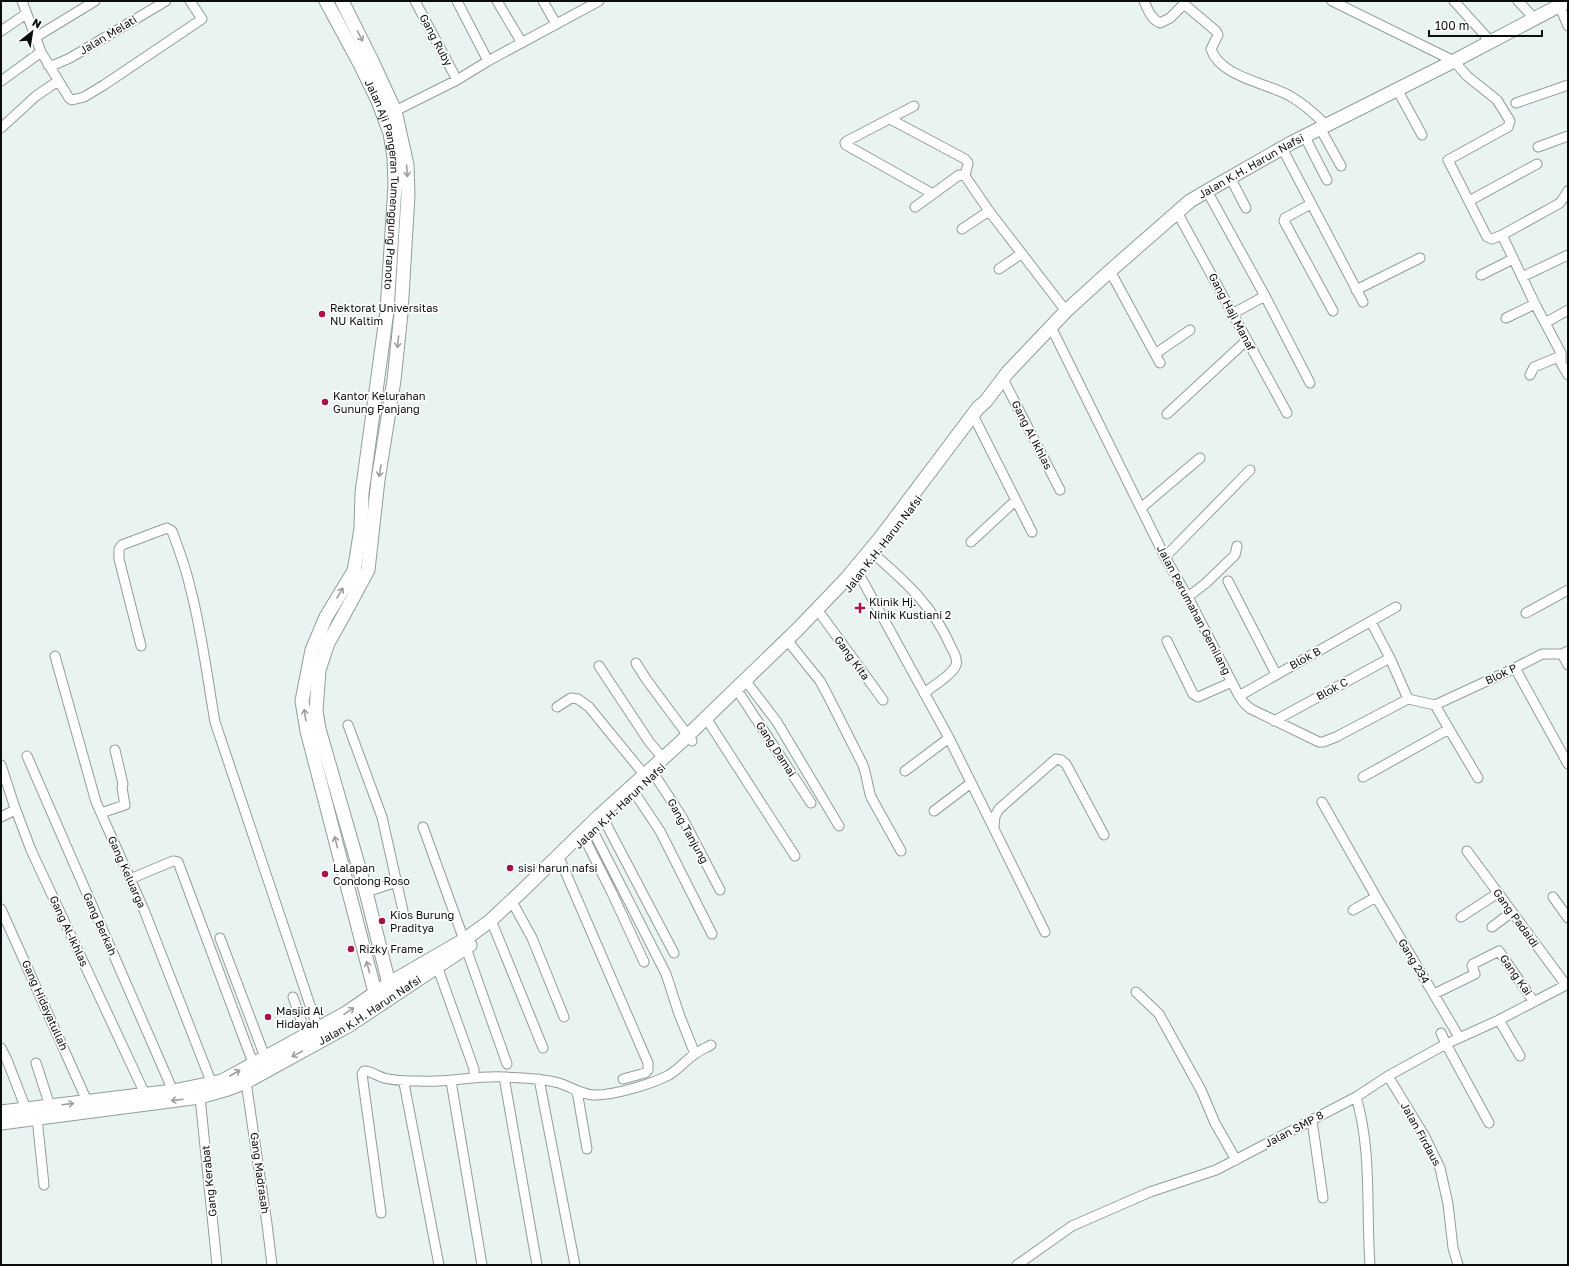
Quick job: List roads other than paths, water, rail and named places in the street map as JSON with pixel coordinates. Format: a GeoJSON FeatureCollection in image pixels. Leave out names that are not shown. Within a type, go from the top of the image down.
{"type":"FeatureCollection","features":[{"type":"Feature","properties":{"kind":"main road","name":"Jalan Aji Pangeran Tumenggung Pranoto"},"geometry":{"type":"LineString","coordinates":[[326,1],[378,101],[390,133],[394,157],[395,185],[387,311],[362,493],[361,528],[354,571],[326,617],[312,650],[302,702],[307,731],[376,999]]}},
{"type":"Feature","properties":{"kind":"main road","name":"Jalan Aji Pangeran Tumenggung Pranoto"},"geometry":{"type":"LineString","coordinates":[[342,1],[395,111],[407,165],[408,195],[401,313],[393,388],[378,480],[368,570],[348,609],[328,643],[319,670],[316,711],[319,729],[366,892],[390,990]]}},
{"type":"Feature","properties":{"kind":"main road","name":"Jalan K.H. Harun Nafsi"},"geometry":{"type":"LineString","coordinates":[[465,944],[586,835],[790,643],[822,616],[860,576],[876,556],[884,539],[978,408],[986,401],[1003,379],[1066,311],[1177,212],[1207,190],[1282,148],[1491,42],[1564,3]]}},
{"type":"Feature","properties":{"kind":"main road"},"geometry":{"type":"LineString","coordinates":[[387,311],[401,313]]}},
{"type":"Feature","properties":{"kind":"main road","name":"Jalan K.H. Harun Nafsi"},"geometry":{"type":"LineString","coordinates":[[790,643],[846,579],[884,539],[976,420],[986,401]]}},
{"type":"Feature","properties":{"kind":"main road","name":"Jalan K.H. Harun Nafsi"},"geometry":{"type":"LineString","coordinates":[[708,721],[741,696],[748,683]]}},
{"type":"Feature","properties":{"kind":"main road","name":"Jalan K.H. Harun Nafsi"},"geometry":{"type":"LineString","coordinates":[[1,1124],[20,1114],[50,1106],[173,1091],[222,1081],[306,1034],[376,999],[436,963],[493,925],[561,862],[586,835],[634,792],[663,758],[690,738]]}},
{"type":"Feature","properties":{"kind":"main road","name":"Jalan K.H. Harun Nafsi"},"geometry":{"type":"LineString","coordinates":[[1,1112],[37,1118],[200,1097],[228,1089],[246,1082],[348,1026],[376,999]]}},
{"type":"Feature","properties":{"kind":"street"},"geometry":{"type":"LineString","coordinates":[[22,1],[41,52],[58,81],[72,100],[84,97],[104,85],[202,19],[190,1]]}},
{"type":"Feature","properties":{"kind":"street"},"geometry":{"type":"LineString","coordinates":[[36,37],[96,1]]}},
{"type":"Feature","properties":{"kind":"street","name":"Jalan Melati"},"geometry":{"type":"LineString","coordinates":[[48,65],[54,65],[70,58],[166,1]]}},
{"type":"Feature","properties":{"kind":"street","name":"Gang Ruby"},"geometry":{"type":"LineString","coordinates":[[415,1],[457,80]]}},
{"type":"Feature","properties":{"kind":"street"},"geometry":{"type":"LineString","coordinates":[[457,1],[488,61]]}},
{"type":"Feature","properties":{"kind":"street"},"geometry":{"type":"LineString","coordinates":[[497,1],[522,43]]}},
{"type":"Feature","properties":{"kind":"street"},"geometry":{"type":"LineString","coordinates":[[543,1],[556,24]]}},
{"type":"Feature","properties":{"kind":"street"},"geometry":{"type":"LineString","coordinates":[[395,111],[457,80],[488,61],[556,24],[588,3],[599,1]]}},
{"type":"Feature","properties":{"kind":"street"},"geometry":{"type":"LineString","coordinates":[[1144,1],[1150,15],[1160,23],[1170,18],[1185,2],[1216,31],[1218,35],[1211,49],[1223,65],[1229,70],[1250,80],[1272,87],[1290,96],[1312,112],[1323,127],[1341,166]]}},
{"type":"Feature","properties":{"kind":"street"},"geometry":{"type":"LineString","coordinates":[[1332,1],[1454,61],[1467,76],[1497,100],[1510,121],[1506,129],[1448,160],[1487,237],[1492,239],[1502,235],[1560,203],[1568,191]]}},
{"type":"Feature","properties":{"kind":"street"},"geometry":{"type":"LineString","coordinates":[[1454,1],[1491,42]]}},
{"type":"Feature","properties":{"kind":"street"},"geometry":{"type":"LineString","coordinates":[[1518,1],[1534,18]]}},
{"type":"Feature","properties":{"kind":"street"},"geometry":{"type":"LineString","coordinates":[[1564,3],[1568,26]]}},
{"type":"Feature","properties":{"kind":"street"},"geometry":{"type":"LineString","coordinates":[[1,31],[26,14]]}},
{"type":"Feature","properties":{"kind":"street"},"geometry":{"type":"LineString","coordinates":[[1,81],[41,52]]}},
{"type":"Feature","properties":{"kind":"street"},"geometry":{"type":"LineString","coordinates":[[1,128],[36,96],[58,81]]}},
{"type":"Feature","properties":{"kind":"street"},"geometry":{"type":"LineString","coordinates":[[1516,103],[1568,85]]}},
{"type":"Feature","properties":{"kind":"street"},"geometry":{"type":"LineString","coordinates":[[1397,89],[1422,135]]}},
{"type":"Feature","properties":{"kind":"street"},"geometry":{"type":"LineString","coordinates":[[914,106],[847,141],[846,145],[933,194]]}},
{"type":"Feature","properties":{"kind":"street"},"geometry":{"type":"LineString","coordinates":[[901,113],[920,135]]}},
{"type":"Feature","properties":{"kind":"street"},"geometry":{"type":"LineString","coordinates":[[890,119],[965,159],[968,163],[965,176],[1021,254],[1066,311]]}},
{"type":"Feature","properties":{"kind":"street"},"geometry":{"type":"LineString","coordinates":[[1538,147],[1568,136]]}},
{"type":"Feature","properties":{"kind":"street"},"geometry":{"type":"LineString","coordinates":[[1305,137],[1327,180]]}},
{"type":"Feature","properties":{"kind":"street"},"geometry":{"type":"LineString","coordinates":[[1282,148],[1363,302]]}},
{"type":"Feature","properties":{"kind":"street"},"geometry":{"type":"LineString","coordinates":[[1468,201],[1537,164]]}},
{"type":"Feature","properties":{"kind":"street"},"geometry":{"type":"LineString","coordinates":[[915,207],[959,176],[965,176]]}},
{"type":"Feature","properties":{"kind":"street"},"geometry":{"type":"LineString","coordinates":[[1230,178],[1246,208]]}},
{"type":"Feature","properties":{"kind":"street"},"geometry":{"type":"LineString","coordinates":[[1207,190],[1265,296],[1310,383]]}},
{"type":"Feature","properties":{"kind":"street"},"geometry":{"type":"LineString","coordinates":[[1311,204],[1284,218],[1284,220],[1333,311]]}},
{"type":"Feature","properties":{"kind":"street"},"geometry":{"type":"LineString","coordinates":[[962,229],[989,211]]}},
{"type":"Feature","properties":{"kind":"street","name":"Gang Haji Manaf"},"geometry":{"type":"LineString","coordinates":[[1177,212],[1287,413]]}},
{"type":"Feature","properties":{"kind":"street"},"geometry":{"type":"LineString","coordinates":[[1502,235],[1535,304],[1562,351],[1561,363],[1568,375]]}},
{"type":"Feature","properties":{"kind":"street"},"geometry":{"type":"LineString","coordinates":[[999,269],[1021,254]]}},
{"type":"Feature","properties":{"kind":"street"},"geometry":{"type":"LineString","coordinates":[[1522,277],[1568,255]]}},
{"type":"Feature","properties":{"kind":"street"},"geometry":{"type":"LineString","coordinates":[[1356,290],[1420,258]]}},
{"type":"Feature","properties":{"kind":"street"},"geometry":{"type":"LineString","coordinates":[[1481,275],[1513,259]]}},
{"type":"Feature","properties":{"kind":"street"},"geometry":{"type":"LineString","coordinates":[[1110,271],[1160,362]]}},
{"type":"Feature","properties":{"kind":"street"},"geometry":{"type":"LineString","coordinates":[[1232,314],[1265,296]]}},
{"type":"Feature","properties":{"kind":"street"},"geometry":{"type":"LineString","coordinates":[[1506,318],[1535,304]]}},
{"type":"Feature","properties":{"kind":"street"},"geometry":{"type":"LineString","coordinates":[[1545,323],[1568,310]]}},
{"type":"Feature","properties":{"kind":"street","name":"Jalan Perumahan Gemilang"},"geometry":{"type":"LineString","coordinates":[[1051,327],[1165,557],[1239,696],[1245,704],[1251,709],[1274,721],[1319,742],[1323,742],[1336,738],[1408,699]]}},
{"type":"Feature","properties":{"kind":"street"},"geometry":{"type":"LineString","coordinates":[[1155,354],[1190,330]]}},
{"type":"Feature","properties":{"kind":"street"},"geometry":{"type":"LineString","coordinates":[[1167,414],[1247,340]]}},
{"type":"Feature","properties":{"kind":"street"},"geometry":{"type":"LineString","coordinates":[[1530,374],[1534,367],[1562,351]]}},
{"type":"Feature","properties":{"kind":"street","name":"Gang Al Ikhlas"},"geometry":{"type":"LineString","coordinates":[[1003,379],[1060,490]]}},
{"type":"Feature","properties":{"kind":"street"},"geometry":{"type":"LineString","coordinates":[[976,420],[1032,532]]}},
{"type":"Feature","properties":{"kind":"street"},"geometry":{"type":"LineString","coordinates":[[1141,508],[1200,458]]}},
{"type":"Feature","properties":{"kind":"street"},"geometry":{"type":"LineString","coordinates":[[1165,557],[1250,470]]}},
{"type":"Feature","properties":{"kind":"street"},"geometry":{"type":"LineString","coordinates":[[971,542],[1016,500]]}},
{"type":"Feature","properties":{"kind":"street"},"geometry":{"type":"LineString","coordinates":[[141,646],[119,559],[119,550],[122,545],[167,528],[172,531],[190,587],[202,640],[206,674],[215,722],[318,1029]]}},
{"type":"Feature","properties":{"kind":"street"},"geometry":{"type":"LineString","coordinates":[[1190,602],[1206,583],[1235,555],[1237,546]]}},
{"type":"Feature","properties":{"kind":"street"},"geometry":{"type":"LineString","coordinates":[[876,556],[896,573],[923,600],[947,637],[956,658],[954,669],[940,682],[924,693]]}},
{"type":"Feature","properties":{"kind":"street"},"geometry":{"type":"LineString","coordinates":[[860,576],[949,738],[1045,932]]}},
{"type":"Feature","properties":{"kind":"street"},"geometry":{"type":"LineString","coordinates":[[1228,581],[1276,674]]}},
{"type":"Feature","properties":{"kind":"street"},"geometry":{"type":"LineString","coordinates":[[1526,613],[1568,590]]}},
{"type":"Feature","properties":{"kind":"street","name":"Blok B"},"geometry":{"type":"LineString","coordinates":[[1239,696],[1371,622],[1396,606]]}},
{"type":"Feature","properties":{"kind":"street","name":"Gang Kita"},"geometry":{"type":"LineString","coordinates":[[822,616],[883,700]]}},
{"type":"Feature","properties":{"kind":"street"},"geometry":{"type":"LineString","coordinates":[[1371,622],[1390,658],[1408,699],[1435,705],[1478,778]]}},
{"type":"Feature","properties":{"kind":"street"},"geometry":{"type":"LineString","coordinates":[[1167,641],[1193,694],[1198,696],[1204,695],[1232,682]]}},
{"type":"Feature","properties":{"kind":"street"},"geometry":{"type":"LineString","coordinates":[[790,643],[820,681],[826,692],[862,762],[871,797],[900,851]]}},
{"type":"Feature","properties":{"kind":"street"},"geometry":{"type":"LineString","coordinates":[[1565,653],[1568,665]]}},
{"type":"Feature","properties":{"kind":"street","name":"Blok P"},"geometry":{"type":"LineString","coordinates":[[1435,705],[1542,654],[1565,653]]}},
{"type":"Feature","properties":{"kind":"street","name":"Gang Keluarga"},"geometry":{"type":"LineString","coordinates":[[55,656],[96,802],[130,879],[212,1084]]}},
{"type":"Feature","properties":{"kind":"street","name":"Blok C"},"geometry":{"type":"LineString","coordinates":[[1274,721],[1390,658]]}},
{"type":"Feature","properties":{"kind":"street"},"geometry":{"type":"LineString","coordinates":[[636,663],[646,680],[690,738]]}},
{"type":"Feature","properties":{"kind":"street"},"geometry":{"type":"LineString","coordinates":[[599,666],[650,743],[663,758]]}},
{"type":"Feature","properties":{"kind":"street"},"geometry":{"type":"LineString","coordinates":[[1515,668],[1568,764]]}},
{"type":"Feature","properties":{"kind":"street"},"geometry":{"type":"LineString","coordinates":[[748,683],[777,722],[839,826]]}},
{"type":"Feature","properties":{"kind":"street","name":"Gang Damai"},"geometry":{"type":"LineString","coordinates":[[741,696],[811,803]]}},
{"type":"Feature","properties":{"kind":"street","name":"Gang Tanjung"},"geometry":{"type":"LineString","coordinates":[[557,707],[571,698],[584,702],[649,776],[682,817],[720,890]]}},
{"type":"Feature","properties":{"kind":"street"},"geometry":{"type":"LineString","coordinates":[[708,721],[795,856]]}},
{"type":"Feature","properties":{"kind":"street"},"geometry":{"type":"LineString","coordinates":[[348,725],[382,817],[403,911]]}},
{"type":"Feature","properties":{"kind":"street"},"geometry":{"type":"LineString","coordinates":[[1363,777],[1449,729]]}},
{"type":"Feature","properties":{"kind":"street"},"geometry":{"type":"LineString","coordinates":[[905,771],[949,738]]}},
{"type":"Feature","properties":{"kind":"street"},"geometry":{"type":"LineString","coordinates":[[101,813],[125,805],[122,788],[123,784],[115,750]]}},
{"type":"Feature","properties":{"kind":"street","name":"Gang Berkah"},"geometry":{"type":"LineString","coordinates":[[26,756],[173,1091]]}},
{"type":"Feature","properties":{"kind":"street"},"geometry":{"type":"LineString","coordinates":[[994,828],[995,816],[999,809],[1056,759],[1061,760],[1066,764],[1104,835]]}},
{"type":"Feature","properties":{"kind":"street","name":"Gang Al-Ikhlas"},"geometry":{"type":"LineString","coordinates":[[1,765],[31,850],[145,1094]]}},
{"type":"Feature","properties":{"kind":"street"},"geometry":{"type":"LineString","coordinates":[[934,811],[971,783]]}},
{"type":"Feature","properties":{"kind":"street"},"geometry":{"type":"LineString","coordinates":[[634,792],[660,831],[712,934]]}},
{"type":"Feature","properties":{"kind":"street","name":"Gang 234"},"geometry":{"type":"LineString","coordinates":[[1322,802],[1459,1037]]}},
{"type":"Feature","properties":{"kind":"street"},"geometry":{"type":"LineString","coordinates":[[1,818],[16,810]]}},
{"type":"Feature","properties":{"kind":"street"},"geometry":{"type":"LineString","coordinates":[[604,820],[674,953]]}},
{"type":"Feature","properties":{"kind":"street"},"geometry":{"type":"LineString","coordinates":[[423,827],[507,1064]]}},
{"type":"Feature","properties":{"kind":"street"},"geometry":{"type":"LineString","coordinates":[[586,835],[644,962]]}},
{"type":"Feature","properties":{"kind":"street"},"geometry":{"type":"LineString","coordinates":[[586,835],[666,974],[679,1014],[695,1054]]}},
{"type":"Feature","properties":{"kind":"street","name":"Gang Padaidi"},"geometry":{"type":"LineString","coordinates":[[1467,851],[1567,985]]}},
{"type":"Feature","properties":{"kind":"street"},"geometry":{"type":"LineString","coordinates":[[130,879],[173,861],[178,862],[253,1063]]}},
{"type":"Feature","properties":{"kind":"street"},"geometry":{"type":"LineString","coordinates":[[561,862],[648,1063],[648,1070],[645,1073],[623,1079]]}},
{"type":"Feature","properties":{"kind":"street"},"geometry":{"type":"LineString","coordinates":[[366,892],[397,882]]}},
{"type":"Feature","properties":{"kind":"street"},"geometry":{"type":"LineString","coordinates":[[1461,917],[1498,893]]}},
{"type":"Feature","properties":{"kind":"street"},"geometry":{"type":"LineString","coordinates":[[1353,910],[1376,897]]}},
{"type":"Feature","properties":{"kind":"street"},"geometry":{"type":"LineString","coordinates":[[1554,897],[1568,918]]}},
{"type":"Feature","properties":{"kind":"street"},"geometry":{"type":"LineString","coordinates":[[515,906],[532,938],[564,1017]]}},
{"type":"Feature","properties":{"kind":"street","name":"Gang Hidayatullah"},"geometry":{"type":"LineString","coordinates":[[1,909],[87,1101]]}},
{"type":"Feature","properties":{"kind":"street"},"geometry":{"type":"LineString","coordinates":[[1492,927],[1512,912]]}},
{"type":"Feature","properties":{"kind":"street"},"geometry":{"type":"LineString","coordinates":[[493,925],[544,1048]]}},
{"type":"Feature","properties":{"kind":"street"},"geometry":{"type":"LineString","coordinates":[[220,938],[265,1057]]}},
{"type":"Feature","properties":{"kind":"street","name":"Gang Kai"},"geometry":{"type":"LineString","coordinates":[[1434,994],[1475,974],[1472,966],[1475,963],[1497,952],[1500,952],[1534,1002]]}},
{"type":"Feature","properties":{"kind":"street"},"geometry":{"type":"LineString","coordinates":[[436,963],[474,1074]]}},
{"type":"Feature","properties":{"kind":"street","name":"Jalan SMP 8"},"geometry":{"type":"LineString","coordinates":[[1017,1265],[1072,1226],[1150,1192],[1216,1170],[1356,1097],[1388,1076],[1459,1037],[1499,1020],[1567,985]]}},
{"type":"Feature","properties":{"kind":"street"},"geometry":{"type":"LineString","coordinates":[[1136,992],[1159,1014],[1201,1090],[1215,1123],[1236,1160]]}},
{"type":"Feature","properties":{"kind":"street"},"geometry":{"type":"LineString","coordinates":[[293,997],[306,1034]]}},
{"type":"Feature","properties":{"kind":"street"},"geometry":{"type":"LineString","coordinates":[[1499,1020],[1520,1056]]}},
{"type":"Feature","properties":{"kind":"street"},"geometry":{"type":"LineString","coordinates":[[1441,1033],[1489,1123]]}},
{"type":"Feature","properties":{"kind":"street"},"geometry":{"type":"LineString","coordinates":[[381,1213],[362,1074],[364,1071],[368,1071],[383,1078],[406,1080],[451,1081],[474,1074],[539,1079],[560,1083],[576,1091],[593,1095],[607,1094],[652,1082],[670,1074],[695,1054],[711,1045]]}},
{"type":"Feature","properties":{"kind":"street"},"geometry":{"type":"LineString","coordinates":[[1,1048],[7,1060],[20,1114]]}},
{"type":"Feature","properties":{"kind":"street"},"geometry":{"type":"LineString","coordinates":[[36,1063],[50,1106]]}},
{"type":"Feature","properties":{"kind":"street","name":"Jalan Firdaus"},"geometry":{"type":"LineString","coordinates":[[1388,1076],[1424,1135],[1440,1168],[1448,1204],[1453,1248],[1458,1265]]}},
{"type":"Feature","properties":{"kind":"street"},"geometry":{"type":"LineString","coordinates":[[504,1077],[537,1265]]}},
{"type":"Feature","properties":{"kind":"street"},"geometry":{"type":"LineString","coordinates":[[539,1079],[575,1265]]}},
{"type":"Feature","properties":{"kind":"street"},"geometry":{"type":"LineString","coordinates":[[406,1080],[404,1083],[439,1265]]}},
{"type":"Feature","properties":{"kind":"street"},"geometry":{"type":"LineString","coordinates":[[451,1081],[482,1265]]}},
{"type":"Feature","properties":{"kind":"street","name":"Gang Madrasah"},"geometry":{"type":"LineString","coordinates":[[246,1082],[272,1265]]}},
{"type":"Feature","properties":{"kind":"street"},"geometry":{"type":"LineString","coordinates":[[576,1091],[587,1149]]}},
{"type":"Feature","properties":{"kind":"street","name":"Gang Kerabat"},"geometry":{"type":"LineString","coordinates":[[200,1097],[217,1265]]}},
{"type":"Feature","properties":{"kind":"street"},"geometry":{"type":"LineString","coordinates":[[1356,1097],[1362,1116],[1366,1139],[1370,1265]]}},
{"type":"Feature","properties":{"kind":"street"},"geometry":{"type":"LineString","coordinates":[[37,1118],[44,1185]]}},
{"type":"Feature","properties":{"kind":"street"},"geometry":{"type":"LineString","coordinates":[[1312,1120],[1323,1198]]}},
{"type":"Feature","properties":{"kind":"place","name":"Rektorat Universitas NU Kaltim"},"geometry":{"type":"Point","coordinates":[322,314]}},
{"type":"Feature","properties":{"kind":"place","name":"Kantor Kelurahan Gunung Panjang"},"geometry":{"type":"Point","coordinates":[325,402]}},
{"type":"Feature","properties":{"kind":"place","name":"Klinik Hj. Ninik Kustiani 2"},"geometry":{"type":"Point","coordinates":[860,608]}},
{"type":"Feature","properties":{"kind":"place","name":"sisi harun nafsi"},"geometry":{"type":"Point","coordinates":[510,868]}},
{"type":"Feature","properties":{"kind":"place","name":"Lalapan Condong Roso"},"geometry":{"type":"Point","coordinates":[325,874]}},
{"type":"Feature","properties":{"kind":"place","name":"Kios Burung Praditya"},"geometry":{"type":"Point","coordinates":[382,921]}},
{"type":"Feature","properties":{"kind":"place","name":"Rizky Frame"},"geometry":{"type":"Point","coordinates":[351,949]}},
{"type":"Feature","properties":{"kind":"place","name":"Masjid Al Hidayah"},"geometry":{"type":"Point","coordinates":[268,1017]}}]}
